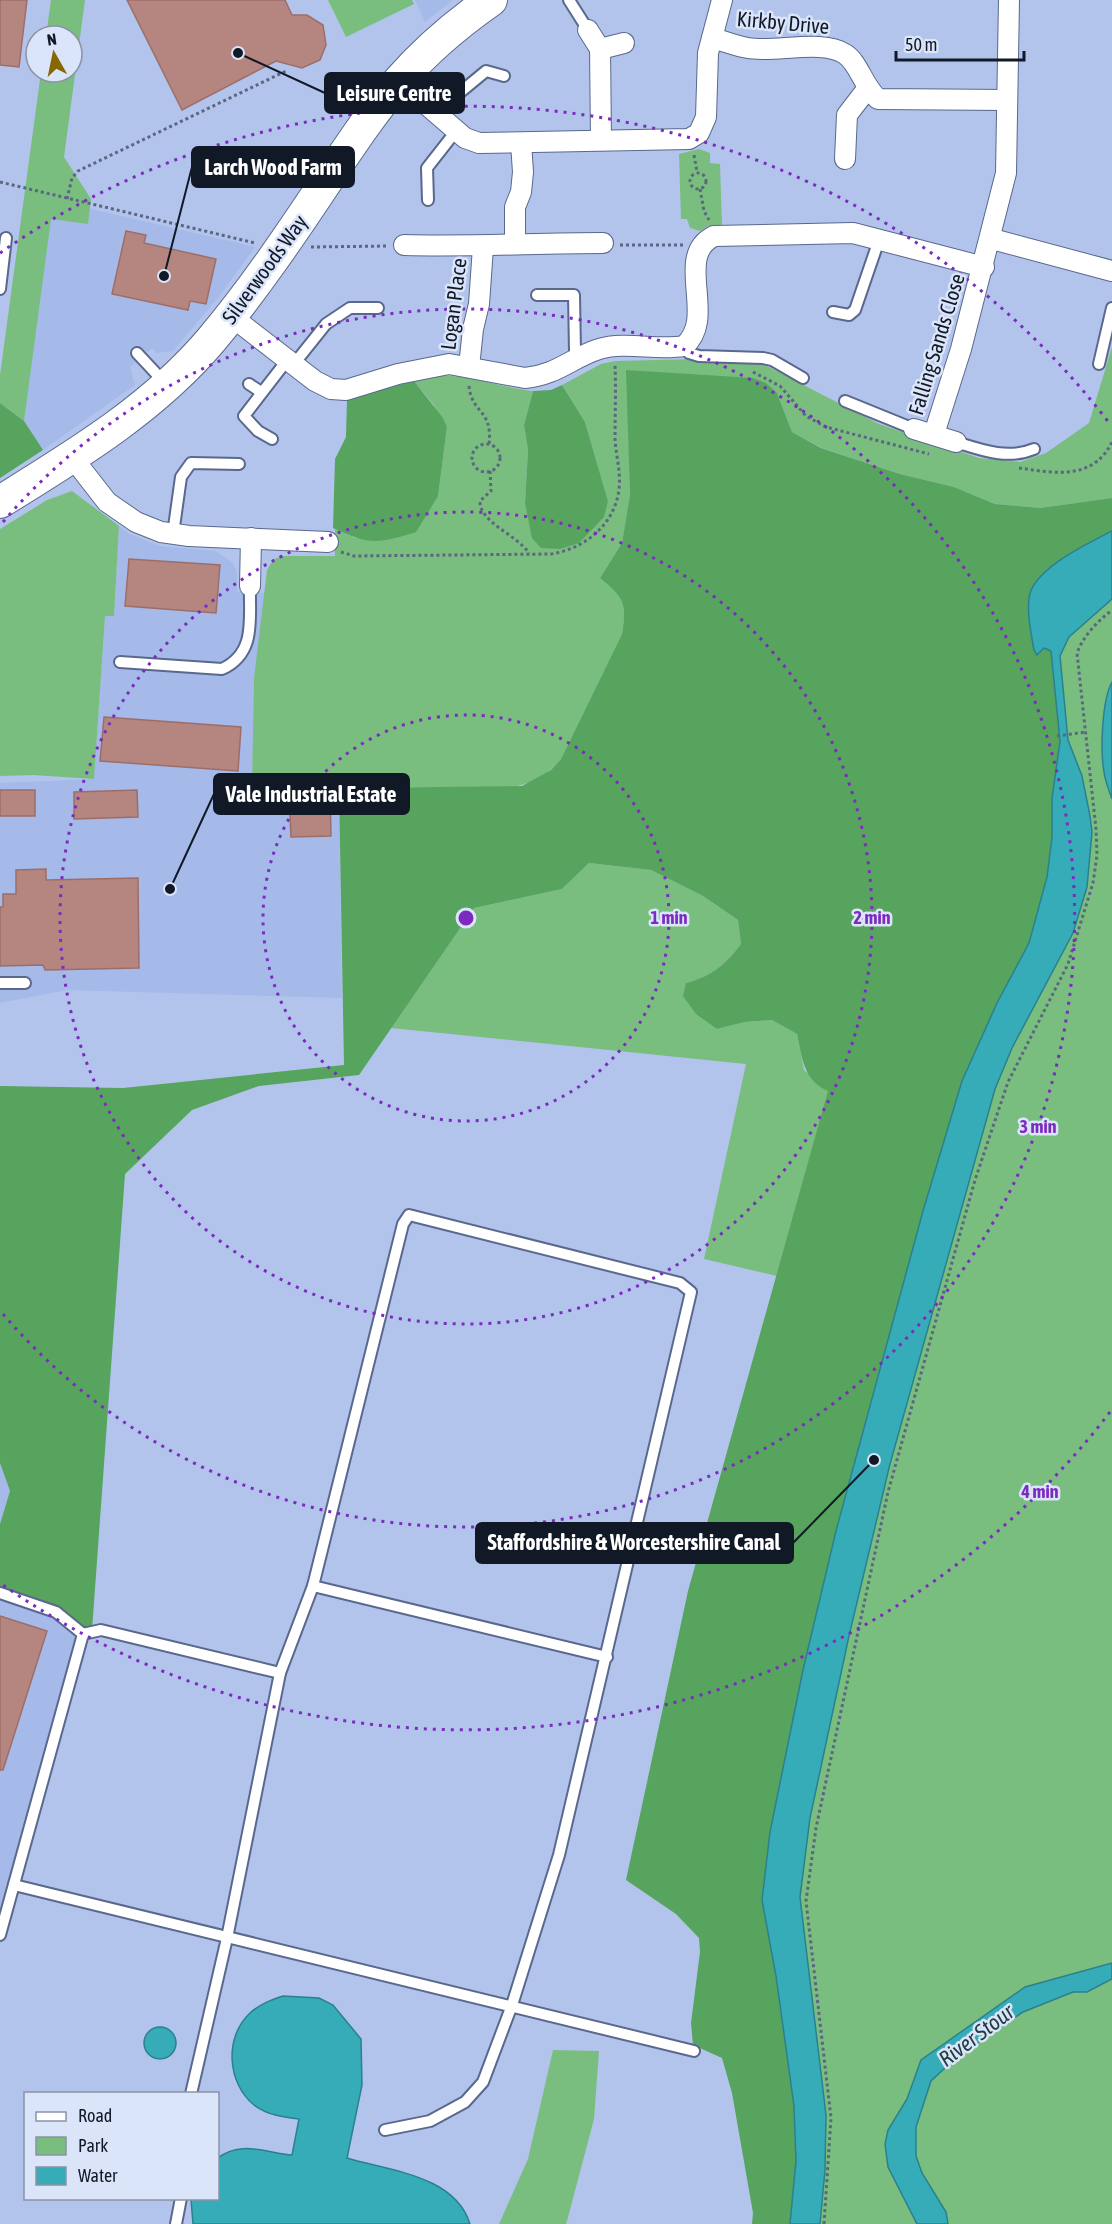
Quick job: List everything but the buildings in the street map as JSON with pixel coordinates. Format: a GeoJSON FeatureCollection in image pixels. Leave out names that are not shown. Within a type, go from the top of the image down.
{"type":"FeatureCollection","features":[{"type":"Feature","properties":{"kind":"main road","name":"Silverwoods Way"},"geometry":{"type":"LineString","coordinates":[[0,502],[72,457],[167,386],[289,251],[326,182],[366,123],[399,81],[425,53],[492,0]]}},
{"type":"Feature","properties":{"kind":"street"},"geometry":{"type":"LineString","coordinates":[[399,81],[465,138],[479,142],[689,139],[699,133],[706,117],[706,69],[722,0]]}},
{"type":"Feature","properties":{"kind":"street","name":"Falling Sands Close"},"geometry":{"type":"LineString","coordinates":[[933,434],[992,238],[1009,154],[1007,100],[1009,0]]}},
{"type":"Feature","properties":{"kind":"street"},"geometry":{"type":"LineString","coordinates":[[588,30],[600,49],[601,139]]}},
{"type":"Feature","properties":{"kind":"street","name":"Kirkby Drive"},"geometry":{"type":"LineString","coordinates":[[712,38],[748,48],[821,48],[840,51],[853,61],[867,89]]}},
{"type":"Feature","properties":{"kind":"street"},"geometry":{"type":"LineString","coordinates":[[600,49],[624,43]]}},
{"type":"Feature","properties":{"kind":"street"},"geometry":{"type":"LineString","coordinates":[[845,159],[847,116],[867,89],[878,99],[1007,100]]}},
{"type":"Feature","properties":{"kind":"street"},"geometry":{"type":"LineString","coordinates":[[515,243],[515,207],[521,192],[523,172],[521,143]]}},
{"type":"Feature","properties":{"kind":"street"},"geometry":{"type":"LineString","coordinates":[[231,316],[315,381],[331,389],[346,390],[425,367],[449,364],[525,378],[549,375],[600,349],[684,346],[692,339],[696,328],[696,261],[708,241],[853,233],[984,267]]}},
{"type":"Feature","properties":{"kind":"street"},"geometry":{"type":"LineString","coordinates":[[992,238],[1112,271]]}},
{"type":"Feature","properties":{"kind":"street","name":"Logan Place"},"geometry":{"type":"LineString","coordinates":[[404,245],[483,247],[515,243],[603,243]]}},
{"type":"Feature","properties":{"kind":"street","name":"Logan Place"},"geometry":{"type":"LineString","coordinates":[[470,367],[473,329],[479,304],[483,247]]}},
{"type":"Feature","properties":{"kind":"street","name":"Falling Sands Close"},"geometry":{"type":"LineString","coordinates":[[914,429],[956,442]]}},
{"type":"Feature","properties":{"kind":"street"},"geometry":{"type":"LineString","coordinates":[[72,457],[107,502],[136,522],[173,534],[328,542]]}},
{"type":"Feature","properties":{"kind":"street"},"geometry":{"type":"LineString","coordinates":[[250,586],[251,538]]}},
{"type":"Feature","properties":{"kind":"lane"},"geometry":{"type":"LineString","coordinates":[[569,0],[588,30]]}},
{"type":"Feature","properties":{"kind":"lane"},"geometry":{"type":"LineString","coordinates":[[437,115],[486,70],[504,76]]}},
{"type":"Feature","properties":{"kind":"lane"},"geometry":{"type":"LineString","coordinates":[[428,200],[428,168],[456,131]]}},
{"type":"Feature","properties":{"kind":"lane"},"geometry":{"type":"LineString","coordinates":[[282,154],[326,182]]}},
{"type":"Feature","properties":{"kind":"lane"},"geometry":{"type":"LineString","coordinates":[[0,289],[6,238]]}},
{"type":"Feature","properties":{"kind":"lane"},"geometry":{"type":"LineString","coordinates":[[833,312],[849,315],[855,310],[879,240]]}},
{"type":"Feature","properties":{"kind":"lane"},"geometry":{"type":"LineString","coordinates":[[537,295],[573,295],[575,352],[579,359]]}},
{"type":"Feature","properties":{"kind":"lane"},"geometry":{"type":"LineString","coordinates":[[272,439],[258,430],[244,416],[261,392],[326,324],[350,308],[378,308]]}},
{"type":"Feature","properties":{"kind":"lane"},"geometry":{"type":"LineString","coordinates":[[1099,364],[1112,308]]}},
{"type":"Feature","properties":{"kind":"lane"},"geometry":{"type":"LineString","coordinates":[[684,346],[689,352],[699,356],[772,360],[803,378]]}},
{"type":"Feature","properties":{"kind":"lane"},"geometry":{"type":"LineString","coordinates":[[136,353],[167,386]]}},
{"type":"Feature","properties":{"kind":"lane"},"geometry":{"type":"LineString","coordinates":[[249,384],[261,392]]}},
{"type":"Feature","properties":{"kind":"lane"},"geometry":{"type":"LineString","coordinates":[[845,401],[914,429]]}},
{"type":"Feature","properties":{"kind":"lane"},"geometry":{"type":"LineString","coordinates":[[956,442],[988,452],[1024,453],[1034,450]]}},
{"type":"Feature","properties":{"kind":"lane"},"geometry":{"type":"LineString","coordinates":[[173,534],[181,477],[191,463],[239,464]]}},
{"type":"Feature","properties":{"kind":"lane"},"geometry":{"type":"LineString","coordinates":[[120,663],[222,669],[237,662],[245,650],[248,636],[250,586]]}},
{"type":"Feature","properties":{"kind":"lane"},"geometry":{"type":"LineString","coordinates":[[0,983],[25,982]]}},
{"type":"Feature","properties":{"kind":"lane"},"geometry":{"type":"LineString","coordinates":[[191,2092],[227,1938],[280,1673],[313,1586],[403,1224],[409,1215],[680,1283],[691,1292],[559,1855],[512,2005],[483,2082],[465,2102],[430,2121],[385,2130]]}},
{"type":"Feature","properties":{"kind":"lane"},"geometry":{"type":"LineString","coordinates":[[313,1586],[607,1657]]}},
{"type":"Feature","properties":{"kind":"lane"},"geometry":{"type":"LineString","coordinates":[[0,1593],[56,1612],[83,1634]]}},
{"type":"Feature","properties":{"kind":"lane"},"geometry":{"type":"LineString","coordinates":[[83,1634],[101,1630],[280,1673]]}},
{"type":"Feature","properties":{"kind":"lane"},"geometry":{"type":"LineString","coordinates":[[0,1935],[83,1634]]}},
{"type":"Feature","properties":{"kind":"lane"},"geometry":{"type":"LineString","coordinates":[[14,1885],[694,2051]]}},
{"type":"Feature","properties":{"kind":"lane"},"geometry":{"type":"LineString","coordinates":[[176,2224],[181,2200]]}},
{"type":"Feature","properties":{"kind":"path"},"geometry":{"type":"LineString","coordinates":[[67,199],[72,178],[78,171],[286,71]]}},
{"type":"Feature","properties":{"kind":"path"},"geometry":{"type":"LineString","coordinates":[[603,243],[708,241],[700,189],[690,183],[691,176],[695,173],[703,174],[706,179],[700,189]]}},
{"type":"Feature","properties":{"kind":"path"},"geometry":{"type":"LineString","coordinates":[[0,182],[289,251],[404,245]]}},
{"type":"Feature","properties":{"kind":"path"},"geometry":{"type":"LineString","coordinates":[[328,542],[336,550],[354,556],[529,553],[570,551],[582,545],[603,526],[612,512],[620,481],[615,442],[615,348]]}},
{"type":"Feature","properties":{"kind":"path"},"geometry":{"type":"LineString","coordinates":[[470,367],[470,398],[486,415],[489,425],[489,445]]}},
{"type":"Feature","properties":{"kind":"path"},"geometry":{"type":"LineString","coordinates":[[489,445],[495,447],[500,455],[498,465],[490,471],[479,470],[472,459],[477,447],[489,445]]}},
{"type":"Feature","properties":{"kind":"path"},"geometry":{"type":"LineString","coordinates":[[490,471],[491,491],[480,501],[481,511],[490,521],[519,540],[529,553]]}},
{"type":"Feature","properties":{"kind":"path"},"geometry":{"type":"LineString","coordinates":[[824,2224],[831,2118],[806,1901],[816,1828],[888,1492],[975,1180],[1008,1082],[1068,964],[1086,913],[1097,855],[1086,732],[1080,702],[1077,653],[1081,642],[1112,610]]}},
{"type":"Feature","properties":{"kind":"path"},"geometry":{"type":"LineString","coordinates":[[1057,736],[1086,732]]}},
{"type":"Feature","properties":{"kind":"shaded area"},"geometry":{"type":"Polygon","coordinates":[[[415,0],[453,0],[425,22],[415,0]]]}},
{"type":"Feature","properties":{"kind":"shaded area"},"geometry":{"type":"Polygon","coordinates":[[[52,200],[255,247],[221,294],[173,351],[156,353],[152,348],[130,367],[135,385],[40,452],[21,427],[52,200]]]}},
{"type":"Feature","properties":{"kind":"shaded area"},"geometry":{"type":"Polygon","coordinates":[[[626,370],[753,378],[766,383],[777,393],[792,432],[821,448],[900,474],[954,487],[995,504],[1040,508],[1112,498],[1112,531],[1076,550],[1051,567],[1032,587],[1029,598],[1029,617],[1034,650],[1041,652],[1044,648],[1051,651],[1060,741],[1052,799],[1052,837],[1047,877],[1029,943],[962,1081],[923,1211],[836,1531],[803,1670],[770,1832],[762,1900],[776,1976],[794,2106],[796,2161],[790,2224],[752,2224],[753,2213],[732,2093],[722,2058],[693,2045],[691,2023],[700,1952],[699,1938],[676,1914],[626,1880],[688,1591],[828,1091],[814,1081],[805,1068],[797,1034],[772,1020],[745,1022],[717,1029],[696,1014],[683,996],[686,983],[717,969],[741,944],[738,920],[703,896],[651,870],[589,863],[562,889],[474,908],[359,1075],[259,1086],[192,1110],[125,1174],[92,1630],[83,1634],[56,1612],[0,1593],[0,1524],[10,1491],[0,1463],[0,1086],[123,1088],[344,1065],[339,788],[522,786],[551,770],[561,759],[622,634],[624,608],[622,602],[619,596],[600,578],[622,543],[630,495],[626,370]]]}},
{"type":"Feature","properties":{"kind":"shaded area"},"geometry":{"type":"Polygon","coordinates":[[[414,381],[443,418],[447,427],[438,496],[416,532],[403,536],[374,541],[365,540],[333,528],[335,459],[346,437],[347,399],[414,381]]]}},
{"type":"Feature","properties":{"kind":"shaded area"},"geometry":{"type":"Polygon","coordinates":[[[562,385],[585,422],[608,501],[604,517],[579,543],[560,549],[541,548],[532,538],[525,503],[528,450],[524,425],[533,391],[551,390],[562,385]]]}},
{"type":"Feature","properties":{"kind":"shaded area"},"geometry":{"type":"Polygon","coordinates":[[[0,403],[24,421],[43,450],[0,478],[0,403]]]}},
{"type":"Feature","properties":{"kind":"shaded area"},"geometry":{"type":"Polygon","coordinates":[[[119,526],[130,534],[160,546],[215,551],[233,563],[237,573],[237,592],[265,593],[254,678],[252,785],[339,788],[342,998],[67,990],[0,1003],[0,783],[94,779],[105,615],[114,615],[119,526]]]}},
{"type":"Feature","properties":{"kind":"shaded area"},"geometry":{"type":"Polygon","coordinates":[[[0,1463],[10,1491],[0,1524],[0,1463]]]}},
{"type":"Feature","properties":{"kind":"shaded area"},"geometry":{"type":"Polygon","coordinates":[[[0,1593],[56,1612],[83,1634],[0,1935],[0,1593]]]}},
{"type":"Feature","properties":{"kind":"green space"},"geometry":{"type":"Polygon","coordinates":[[[51,0],[85,0],[82,24],[48,24],[51,0]]]}},
{"type":"Feature","properties":{"kind":"green space"},"geometry":{"type":"Polygon","coordinates":[[[328,0],[412,0],[414,4],[346,37],[328,0]]]}},
{"type":"Feature","properties":{"kind":"green space"},"geometry":{"type":"Polygon","coordinates":[[[39,84],[74,84],[64,157],[91,199],[88,224],[51,219],[24,421],[0,403],[0,375],[39,84]]]}},
{"type":"Feature","properties":{"kind":"green space"},"geometry":{"type":"Polygon","coordinates":[[[699,149],[710,153],[710,163],[720,164],[722,225],[708,226],[700,231],[690,228],[687,219],[681,219],[679,154],[699,149]]]}},
{"type":"Feature","properties":{"kind":"green space"},"geometry":{"type":"Polygon","coordinates":[[[1112,347],[1112,498],[1040,508],[995,504],[954,487],[900,474],[822,448],[792,432],[777,393],[627,370],[630,497],[622,543],[600,578],[619,596],[622,602],[624,615],[622,634],[561,759],[549,771],[536,779],[506,788],[252,785],[254,678],[267,570],[273,560],[281,556],[335,556],[335,529],[355,538],[438,496],[447,427],[433,404],[414,381],[429,377],[458,377],[533,391],[524,425],[528,450],[525,503],[608,501],[585,422],[562,385],[601,364],[615,361],[697,359],[759,362],[879,424],[979,458],[1020,462],[1046,453],[1089,423],[1112,347]]]}},
{"type":"Feature","properties":{"kind":"green space"},"geometry":{"type":"Polygon","coordinates":[[[72,491],[119,526],[114,616],[105,616],[94,779],[33,775],[0,776],[0,529],[47,500],[72,491]]]}},
{"type":"Feature","properties":{"kind":"green space"},"geometry":{"type":"Polygon","coordinates":[[[1112,599],[1112,682],[1106,701],[1102,739],[1105,775],[1112,799],[1112,2224],[820,2224],[825,2170],[826,2115],[800,1897],[806,1842],[828,1727],[890,1464],[995,1089],[1012,1048],[1073,933],[1087,888],[1092,832],[1082,776],[1068,740],[1060,656],[1069,637],[1112,599]]]}},
{"type":"Feature","properties":{"kind":"green space"},"geometry":{"type":"Polygon","coordinates":[[[589,863],[651,870],[703,896],[738,920],[741,944],[723,964],[711,973],[686,983],[717,1029],[745,1022],[772,1020],[797,1034],[804,1070],[829,1091],[777,1276],[704,1259],[746,1064],[391,1028],[474,908],[562,889],[589,863]]]}},
{"type":"Feature","properties":{"kind":"green space"},"geometry":{"type":"Polygon","coordinates":[[[553,2050],[599,2051],[594,2119],[567,2221],[566,2224],[499,2224],[528,2159],[553,2050]]]}},
{"type":"Feature","properties":{"kind":"water"},"geometry":{"type":"Polygon","coordinates":[[[1112,531],[1112,599],[1069,637],[1060,656],[1068,740],[1082,776],[1092,832],[1087,887],[1073,933],[1012,1048],[995,1089],[890,1464],[849,1636],[810,1818],[800,1897],[826,2115],[825,2170],[820,2224],[790,2224],[796,2161],[794,2106],[776,1976],[762,1900],[770,1832],[803,1670],[836,1531],[923,1211],[962,1081],[997,1003],[1029,943],[1047,877],[1052,837],[1052,799],[1060,741],[1051,651],[1044,648],[1037,655],[1034,650],[1029,617],[1029,598],[1032,587],[1051,567],[1076,550],[1112,531]]]}},
{"type":"Feature","properties":{"kind":"water"},"geometry":{"type":"Polygon","coordinates":[[[1112,682],[1112,799],[1103,763],[1102,739],[1106,701],[1112,682]]]}},
{"type":"Feature","properties":{"kind":"water","name":"River Stour"},"geometry":{"type":"Polygon","coordinates":[[[1112,1963],[1112,1979],[1087,1992],[1073,1992],[1023,2012],[958,2056],[931,2081],[916,2127],[916,2156],[922,2173],[946,2212],[948,2224],[917,2224],[888,2167],[885,2144],[888,2130],[907,2099],[921,2060],[1025,1987],[1112,1963]]]}},
{"type":"Feature","properties":{"kind":"water"},"geometry":{"type":"Polygon","coordinates":[[[283,1996],[319,1998],[333,2005],[361,2039],[362,2085],[347,2158],[400,2172],[436,2185],[462,2208],[470,2224],[193,2224],[191,2200],[219,2200],[219,2157],[226,2153],[244,2149],[292,2155],[299,2119],[270,2113],[254,2105],[238,2085],[232,2060],[236,2034],[242,2023],[250,2013],[283,1996]]]}},
{"type":"Feature","properties":{"kind":"water"},"geometry":{"type":"Polygon","coordinates":[[[160,2027],[171,2032],[176,2043],[171,2054],[160,2059],[149,2054],[144,2043],[149,2032],[160,2027]]]}},
{"type":"Feature","properties":{"kind":"place","name":"Leisure Centre"},"geometry":{"type":"Point","coordinates":[238,53]}},
{"type":"Feature","properties":{"kind":"place","name":"Larch Wood Farm"},"geometry":{"type":"Point","coordinates":[164,276]}},
{"type":"Feature","properties":{"kind":"place","name":"Vale Industrial Estate"},"geometry":{"type":"Point","coordinates":[170,889]}},
{"type":"Feature","properties":{"kind":"place","name":"Staffordshire & Worcestershire Canal"},"geometry":{"type":"Point","coordinates":[874,1460]}}]}
